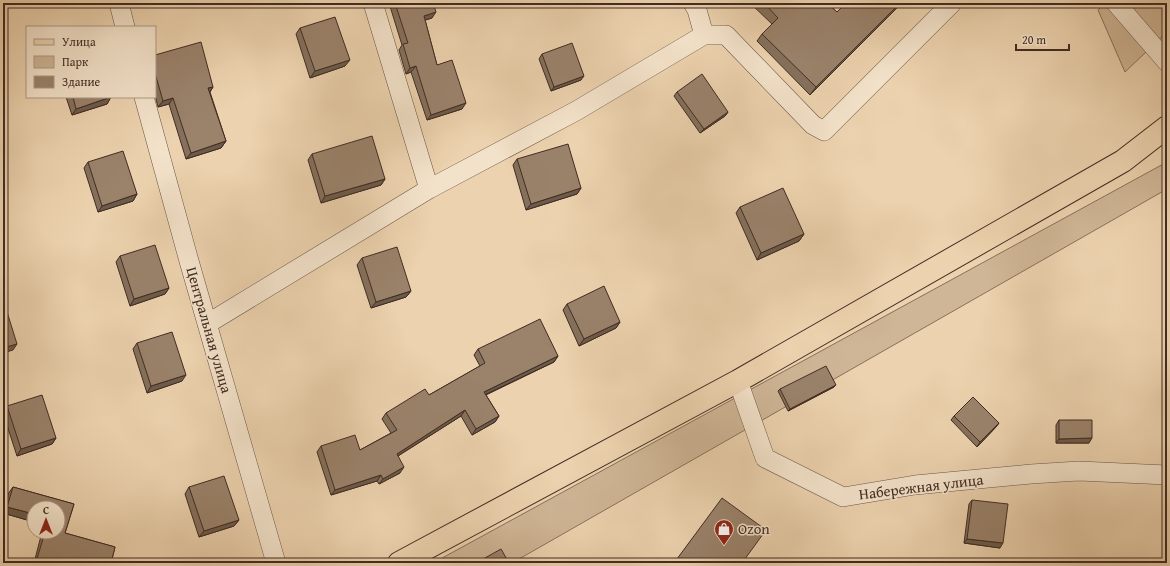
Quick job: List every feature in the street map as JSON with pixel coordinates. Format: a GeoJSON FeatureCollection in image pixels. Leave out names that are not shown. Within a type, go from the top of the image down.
{"type":"FeatureCollection","features":[{"type":"Feature","properties":{"kind":"main road"},"geometry":{"type":"LineString","coordinates":[[399,563],[738,381],[1123,161],[1167,127]]}},
{"type":"Feature","properties":{"kind":"street"},"geometry":{"type":"LineString","coordinates":[[119,3],[125,26]]}},
{"type":"Feature","properties":{"kind":"street"},"geometry":{"type":"LineString","coordinates":[[373,3],[429,189]]}},
{"type":"Feature","properties":{"kind":"street"},"geometry":{"type":"LineString","coordinates":[[692,3],[697,10],[704,35]]}},
{"type":"Feature","properties":{"kind":"street"},"geometry":{"type":"LineString","coordinates":[[207,324],[429,189],[576,111],[704,35],[726,35],[812,126],[824,131],[952,3]]}},
{"type":"Feature","properties":{"kind":"street"},"geometry":{"type":"LineString","coordinates":[[1116,3],[1167,62]]}},
{"type":"Feature","properties":{"kind":"street","name":"Центральная улица"},"geometry":{"type":"LineString","coordinates":[[144,98],[207,324],[276,563]]}},
{"type":"Feature","properties":{"kind":"street","name":"Набережная улица"},"geometry":{"type":"LineString","coordinates":[[738,381],[765,458],[843,497],[915,485],[1031,474],[1079,471],[1167,475]]}},
{"type":"Feature","properties":{"kind":"green space"},"geometry":{"type":"Polygon","coordinates":[[[1105,3],[1167,3],[1167,32],[1125,72],[1098,10],[1105,3]]]}},
{"type":"Feature","properties":{"kind":"green space"},"geometry":{"type":"Polygon","coordinates":[[[1167,162],[1167,189],[512,563],[433,563],[1167,162]]]}},
{"type":"Feature","properties":{"kind":"building"},"geometry":{"type":"Polygon","coordinates":[[[395,3],[433,3],[436,12],[424,16],[437,65],[452,60],[466,103],[431,115],[416,66],[410,68],[403,44],[408,43],[395,3]]]}},
{"type":"Feature","properties":{"kind":"building"},"geometry":{"type":"Polygon","coordinates":[[[764,3],[827,3],[837,12],[846,3],[900,3],[816,87],[762,34],[778,18],[764,3]]]}},
{"type":"Feature","properties":{"kind":"building"},"geometry":{"type":"Polygon","coordinates":[[[335,17],[350,60],[315,71],[300,28],[335,17]]]}},
{"type":"Feature","properties":{"kind":"building"},"geometry":{"type":"Polygon","coordinates":[[[201,42],[213,87],[208,88],[226,141],[191,153],[173,98],[163,101],[156,76],[156,55],[201,42]]]}},
{"type":"Feature","properties":{"kind":"building"},"geometry":{"type":"Polygon","coordinates":[[[572,43],[584,76],[554,87],[542,54],[572,43]]]}},
{"type":"Feature","properties":{"kind":"building"},"geometry":{"type":"Polygon","coordinates":[[[702,74],[728,112],[704,129],[677,92],[702,74]]]}},
{"type":"Feature","properties":{"kind":"building"},"geometry":{"type":"Polygon","coordinates":[[[73,98],[108,98],[76,109],[73,98]]]}},
{"type":"Feature","properties":{"kind":"building"},"geometry":{"type":"Polygon","coordinates":[[[372,136],[385,179],[325,196],[312,154],[372,136]]]}},
{"type":"Feature","properties":{"kind":"building"},"geometry":{"type":"Polygon","coordinates":[[[568,144],[581,188],[531,204],[517,159],[568,144]]]}},
{"type":"Feature","properties":{"kind":"building"},"geometry":{"type":"Polygon","coordinates":[[[123,151],[137,194],[102,206],[88,162],[123,151]]]}},
{"type":"Feature","properties":{"kind":"building"},"geometry":{"type":"Polygon","coordinates":[[[783,188],[804,234],[761,253],[740,207],[783,188]]]}},
{"type":"Feature","properties":{"kind":"building"},"geometry":{"type":"Polygon","coordinates":[[[155,245],[169,288],[134,299],[120,256],[155,245]]]}},
{"type":"Feature","properties":{"kind":"building"},"geometry":{"type":"Polygon","coordinates":[[[397,247],[411,291],[376,302],[362,258],[397,247]]]}},
{"type":"Feature","properties":{"kind":"building"},"geometry":{"type":"Polygon","coordinates":[[[3,272],[6,280],[3,281],[3,272]]]}},
{"type":"Feature","properties":{"kind":"building"},"geometry":{"type":"Polygon","coordinates":[[[604,286],[620,322],[584,339],[567,304],[604,286]]]}},
{"type":"Feature","properties":{"kind":"building"},"geometry":{"type":"Polygon","coordinates":[[[3,299],[17,344],[3,348],[3,299]]]}},
{"type":"Feature","properties":{"kind":"building"},"geometry":{"type":"Polygon","coordinates":[[[540,319],[558,356],[484,392],[499,416],[476,429],[465,410],[397,454],[404,467],[383,479],[381,475],[335,490],[321,446],[355,435],[360,450],[397,430],[386,413],[425,389],[429,395],[485,363],[478,349],[540,319]]]}},
{"type":"Feature","properties":{"kind":"building"},"geometry":{"type":"Polygon","coordinates":[[[172,332],[186,375],[151,386],[137,343],[172,332]]]}},
{"type":"Feature","properties":{"kind":"building"},"geometry":{"type":"Polygon","coordinates":[[[826,366],[836,385],[790,409],[780,389],[826,366]]]}},
{"type":"Feature","properties":{"kind":"building"},"geometry":{"type":"Polygon","coordinates":[[[42,395],[56,438],[21,449],[7,406],[42,395]]]}},
{"type":"Feature","properties":{"kind":"building"},"geometry":{"type":"Polygon","coordinates":[[[973,397],[999,423],[980,442],[954,416],[973,397]]]}},
{"type":"Feature","properties":{"kind":"building"},"geometry":{"type":"Polygon","coordinates":[[[1059,420],[1092,420],[1092,438],[1059,439],[1059,420]]]}},
{"type":"Feature","properties":{"kind":"building"},"geometry":{"type":"Polygon","coordinates":[[[224,476],[239,520],[204,531],[189,487],[224,476]]]}},
{"type":"Feature","properties":{"kind":"building"},"geometry":{"type":"Polygon","coordinates":[[[13,487],[60,500],[26,500],[26,512],[7,507],[13,487]]]}},
{"type":"Feature","properties":{"kind":"building"},"geometry":{"type":"Polygon","coordinates":[[[722,498],[766,530],[742,563],[674,563],[722,498]]]}},
{"type":"Feature","properties":{"kind":"building"},"geometry":{"type":"Polygon","coordinates":[[[972,500],[1008,504],[1003,543],[967,539],[972,500]]]}},
{"type":"Feature","properties":{"kind":"building"},"geometry":{"type":"Polygon","coordinates":[[[66,502],[74,504],[66,530],[66,502]]]}},
{"type":"Feature","properties":{"kind":"building"},"geometry":{"type":"Polygon","coordinates":[[[66,533],[115,547],[111,563],[36,562],[43,540],[66,540],[66,533]]]}},
{"type":"Feature","properties":{"kind":"building"},"geometry":{"type":"Polygon","coordinates":[[[501,549],[509,563],[476,563],[501,549]]]}},
{"type":"Feature","properties":{"kind":"place","name":"Ozon"},"geometry":{"type":"Point","coordinates":[724,546]}}]}
